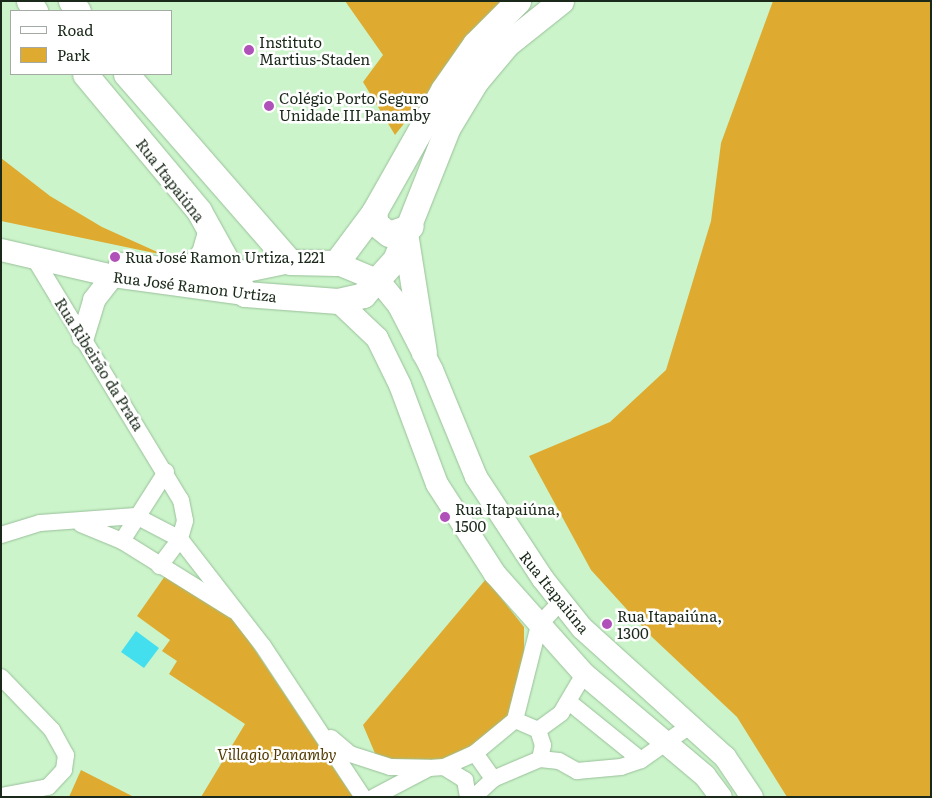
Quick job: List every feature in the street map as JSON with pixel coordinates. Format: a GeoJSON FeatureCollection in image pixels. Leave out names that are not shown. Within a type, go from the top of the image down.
{"type":"FeatureCollection","features":[{"type":"Feature","properties":{"kind":"main road"},"geometry":{"type":"LineString","coordinates":[[336,263],[374,212],[443,90],[475,44],[518,1]]}},
{"type":"Feature","properties":{"kind":"main road"},"geometry":{"type":"LineString","coordinates":[[290,262],[336,263],[379,281],[409,232],[448,127],[476,82],[507,44],[561,1]]}},
{"type":"Feature","properties":{"kind":"main road","name":"Rua Itapaiúna"},"geometry":{"type":"LineString","coordinates":[[86,75],[147,149],[210,232],[238,284]]}},
{"type":"Feature","properties":{"kind":"main road","name":"Rua Itapaiúna"},"geometry":{"type":"LineString","coordinates":[[127,75],[165,122],[290,262]]}},
{"type":"Feature","properties":{"kind":"main road"},"geometry":{"type":"LineString","coordinates":[[147,149],[160,142],[165,122]]}},
{"type":"Feature","properties":{"kind":"main road"},"geometry":{"type":"LineString","coordinates":[[374,212],[376,224],[389,234],[409,232]]}},
{"type":"Feature","properties":{"kind":"main road"},"geometry":{"type":"LineString","coordinates":[[191,269],[204,253],[210,232]]}},
{"type":"Feature","properties":{"kind":"main road"},"geometry":{"type":"LineString","coordinates":[[409,232],[424,353]]}},
{"type":"Feature","properties":{"kind":"main road","name":"Rua José Ramon Urtiza"},"geometry":{"type":"LineString","coordinates":[[1,250],[44,258],[113,276],[238,284],[338,301],[363,294],[379,281]]}},
{"type":"Feature","properties":{"kind":"main road","name":"Rua José Ramon Urtiza"},"geometry":{"type":"LineString","coordinates":[[44,258],[191,269],[238,284],[290,262]]}},
{"type":"Feature","properties":{"kind":"main road"},"geometry":{"type":"LineString","coordinates":[[83,337],[94,300],[113,276]]}},
{"type":"Feature","properties":{"kind":"main road","name":"Rua Itapaiúna"},"geometry":{"type":"LineString","coordinates":[[379,281],[424,353],[476,477],[519,547],[561,601],[632,676],[691,725],[740,773],[752,797]]}},
{"type":"Feature","properties":{"kind":"main road","name":"Rua Itapaiúna"},"geometry":{"type":"LineString","coordinates":[[338,301],[377,338],[452,510],[495,574],[584,674],[663,745],[705,776],[721,797]]}},
{"type":"Feature","properties":{"kind":"street","name":"Rua Ribeirão da Prata"},"geometry":{"type":"LineString","coordinates":[[44,258],[83,337],[166,472],[183,506],[180,539]]}},
{"type":"Feature","properties":{"kind":"street"},"geometry":{"type":"LineString","coordinates":[[122,541],[136,516],[166,472]]}},
{"type":"Feature","properties":{"kind":"street"},"geometry":{"type":"LineString","coordinates":[[1,535],[40,523],[76,522],[136,516],[180,539],[236,611],[319,728],[362,797]]}},
{"type":"Feature","properties":{"kind":"street"},"geometry":{"type":"LineString","coordinates":[[76,522],[122,541],[236,611]]}},
{"type":"Feature","properties":{"kind":"street"},"geometry":{"type":"LineString","coordinates":[[160,566],[180,539]]}},
{"type":"Feature","properties":{"kind":"street"},"geometry":{"type":"LineString","coordinates":[[374,797],[436,768],[475,753],[515,720],[518,694],[539,625],[561,601]]}},
{"type":"Feature","properties":{"kind":"street"},"geometry":{"type":"LineString","coordinates":[[540,759],[544,726],[569,702],[584,674]]}},
{"type":"Feature","properties":{"kind":"street"},"geometry":{"type":"LineString","coordinates":[[1,796],[48,787],[64,770],[66,755],[52,730],[4,687]]}},
{"type":"Feature","properties":{"kind":"street"},"geometry":{"type":"LineString","coordinates":[[569,702],[641,760]]}},
{"type":"Feature","properties":{"kind":"street"},"geometry":{"type":"LineString","coordinates":[[515,720],[544,726]]}},
{"type":"Feature","properties":{"kind":"street"},"geometry":{"type":"LineString","coordinates":[[474,797],[493,779],[540,759],[559,760],[577,771],[592,772],[641,760],[691,725]]}},
{"type":"Feature","properties":{"kind":"street"},"geometry":{"type":"LineString","coordinates":[[319,728],[350,754],[390,767],[436,768],[458,771],[465,780],[468,797]]}},
{"type":"Feature","properties":{"kind":"street"},"geometry":{"type":"LineString","coordinates":[[475,753],[493,779]]}},
{"type":"Feature","properties":{"kind":"green space"},"geometry":{"type":"Polygon","coordinates":[[[345,1],[501,1],[395,135],[363,82],[383,55],[345,1]]]}},
{"type":"Feature","properties":{"kind":"green space"},"geometry":{"type":"Polygon","coordinates":[[[773,1],[931,1],[931,797],[787,797],[737,717],[652,637],[591,570],[529,456],[610,422],[666,370],[711,221],[721,143],[773,1]]]}},
{"type":"Feature","properties":{"kind":"green space"},"geometry":{"type":"Polygon","coordinates":[[[1,158],[50,196],[102,227],[164,255],[1,221],[1,158]]]}},
{"type":"Feature","properties":{"kind":"green space","name":"Villagio Panamby"},"geometry":{"type":"Polygon","coordinates":[[[165,576],[233,617],[353,797],[201,797],[245,724],[169,674],[177,661],[162,651],[170,640],[137,616],[165,576]]]}},
{"type":"Feature","properties":{"kind":"green space"},"geometry":{"type":"Polygon","coordinates":[[[486,579],[524,627],[524,657],[510,717],[473,749],[442,763],[377,758],[363,725],[486,579]]]}},
{"type":"Feature","properties":{"kind":"green space"},"geometry":{"type":"Polygon","coordinates":[[[81,770],[134,797],[69,797],[81,770]]]}},
{"type":"Feature","properties":{"kind":"water"},"geometry":{"type":"Polygon","coordinates":[[[136,631],[159,648],[144,668],[121,652],[136,631]]]}},
{"type":"Feature","properties":{"kind":"place","name":"Instituto Martius-Staden"},"geometry":{"type":"Point","coordinates":[249,50]}},
{"type":"Feature","properties":{"kind":"place","name":"Colégio Porto Seguro Unidade III Panamby"},"geometry":{"type":"Point","coordinates":[269,106]}},
{"type":"Feature","properties":{"kind":"place","name":"Rua José Ramon Urtiza, 1221"},"geometry":{"type":"Point","coordinates":[115,257]}},
{"type":"Feature","properties":{"kind":"place","name":"Rua Itapaiúna, 1500"},"geometry":{"type":"Point","coordinates":[445,517]}},
{"type":"Feature","properties":{"kind":"place","name":"Rua Itapaiúna, 1300"},"geometry":{"type":"Point","coordinates":[607,624]}}]}
